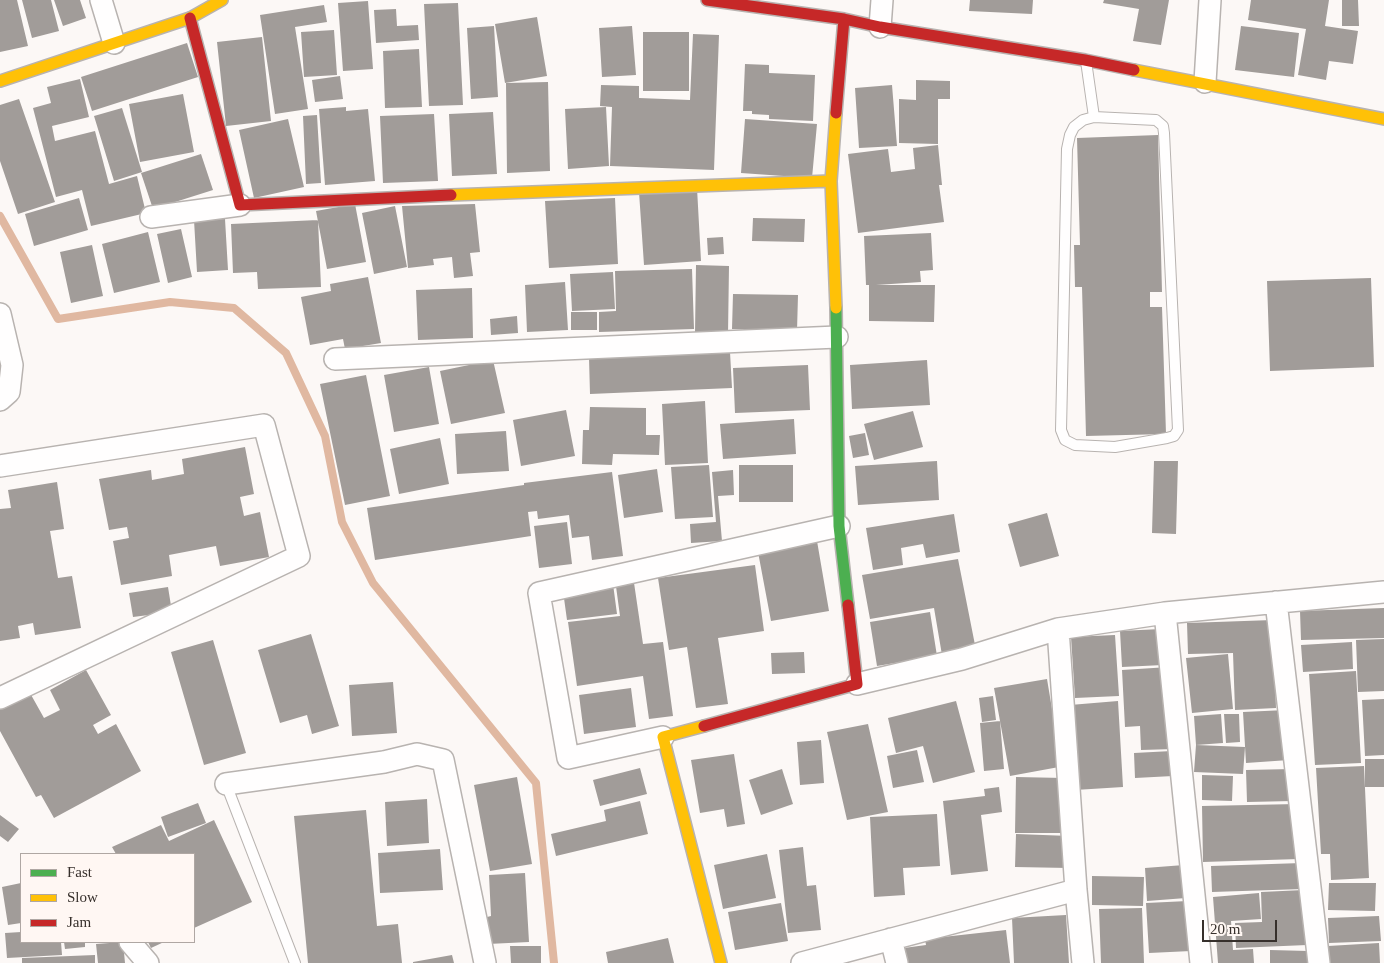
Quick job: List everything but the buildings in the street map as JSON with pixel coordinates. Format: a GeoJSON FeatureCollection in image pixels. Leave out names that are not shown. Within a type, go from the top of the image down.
{"type":"FeatureCollection","features":[{"type":"Feature","properties":{"kind":"street"},"geometry":{"type":"LineString","coordinates":[[101,0],[114,43]]}},
{"type":"Feature","properties":{"kind":"street"},"geometry":{"type":"LineString","coordinates":[[0,80],[190,18],[222,0]]}},
{"type":"Feature","properties":{"kind":"street"},"geometry":{"type":"LineString","coordinates":[[707,0],[844,19],[880,27],[1086,60],[1384,118]]}},
{"type":"Feature","properties":{"kind":"street"},"geometry":{"type":"LineString","coordinates":[[880,27],[882,0]]}},
{"type":"Feature","properties":{"kind":"street"},"geometry":{"type":"LineString","coordinates":[[1205,82],[1210,0]]}},
{"type":"Feature","properties":{"kind":"street"},"geometry":{"type":"LineString","coordinates":[[190,18],[240,205]]}},
{"type":"Feature","properties":{"kind":"street"},"geometry":{"type":"LineString","coordinates":[[844,19],[830,181],[837,337],[839,526],[857,684]]}},
{"type":"Feature","properties":{"kind":"street"},"geometry":{"type":"LineString","coordinates":[[151,218],[240,205],[389,197],[830,181]]}},
{"type":"Feature","properties":{"kind":"street"},"geometry":{"type":"LineString","coordinates":[[0,314],[12,365],[8,392],[0,400]]}},
{"type":"Feature","properties":{"kind":"street"},"geometry":{"type":"LineString","coordinates":[[335,359],[837,337]]}},
{"type":"Feature","properties":{"kind":"street"},"geometry":{"type":"LineString","coordinates":[[0,466],[264,425],[298,556],[0,698]]}},
{"type":"Feature","properties":{"kind":"street"},"geometry":{"type":"LineString","coordinates":[[839,526],[539,593],[568,758],[663,737],[857,684],[962,659],[1058,629],[1165,613],[1384,592]]}},
{"type":"Feature","properties":{"kind":"street"},"geometry":{"type":"LineString","coordinates":[[1276,602],[1319,963]]}},
{"type":"Feature","properties":{"kind":"street"},"geometry":{"type":"LineString","coordinates":[[1165,613],[1201,963]]}},
{"type":"Feature","properties":{"kind":"street"},"geometry":{"type":"LineString","coordinates":[[1058,629],[1076,890],[1083,963]]}},
{"type":"Feature","properties":{"kind":"street"},"geometry":{"type":"LineString","coordinates":[[663,737],[721,963]]}},
{"type":"Feature","properties":{"kind":"street"},"geometry":{"type":"LineString","coordinates":[[226,784],[384,762],[417,754],[443,760],[485,963]]}},
{"type":"Feature","properties":{"kind":"street"},"geometry":{"type":"LineString","coordinates":[[802,963],[1076,890]]}},
{"type":"Feature","properties":{"kind":"street"},"geometry":{"type":"LineString","coordinates":[[892,939],[897,963]]}},
{"type":"Feature","properties":{"kind":"street"},"geometry":{"type":"LineString","coordinates":[[131,943],[148,963]]}},
{"type":"Feature","properties":{"kind":"lane"},"geometry":{"type":"LineString","coordinates":[[1086,60],[1094,117]]}},
{"type":"Feature","properties":{"kind":"lane"},"geometry":{"type":"LineString","coordinates":[[1094,117],[1156,120],[1161,122],[1164,133],[1178,430],[1174,436],[1115,447],[1075,445],[1065,440],[1061,430],[1067,149],[1074,127],[1083,120],[1094,117]]}},
{"type":"Feature","properties":{"kind":"lane"},"geometry":{"type":"LineString","coordinates":[[226,784],[295,963]]}},
{"type":"Feature","properties":{"kind":"waterway"},"geometry":{"type":"LineString","coordinates":[[0,216],[58,319],[170,302],[234,308],[286,353],[325,436],[342,522],[373,583],[536,783],[554,963]]}},
{"type":"Feature","properties":{"kind":"traffic: fast"},"geometry":{"type":"LineString","coordinates":[[836,308],[839,526],[848,605]]}},
{"type":"Feature","properties":{"kind":"traffic: slow"},"geometry":{"type":"LineString","coordinates":[[0,81],[190,18],[222,0]]}},
{"type":"Feature","properties":{"kind":"traffic: slow"},"geometry":{"type":"LineString","coordinates":[[1134,70],[1384,119]]}},
{"type":"Feature","properties":{"kind":"traffic: slow"},"geometry":{"type":"LineString","coordinates":[[836,113],[831,181],[836,308]]}},
{"type":"Feature","properties":{"kind":"traffic: slow"},"geometry":{"type":"LineString","coordinates":[[451,195],[831,181]]}},
{"type":"Feature","properties":{"kind":"traffic: slow"},"geometry":{"type":"LineString","coordinates":[[704,726],[663,737],[721,963]]}},
{"type":"Feature","properties":{"kind":"traffic: jam"},"geometry":{"type":"LineString","coordinates":[[707,0],[844,19],[880,27],[1085,60],[1134,70]]}},
{"type":"Feature","properties":{"kind":"traffic: jam"},"geometry":{"type":"LineString","coordinates":[[190,18],[240,205],[451,195]]}},
{"type":"Feature","properties":{"kind":"traffic: jam"},"geometry":{"type":"LineString","coordinates":[[836,113],[844,19]]}},
{"type":"Feature","properties":{"kind":"traffic: jam"},"geometry":{"type":"LineString","coordinates":[[704,726],[857,684],[848,605]]}}]}
